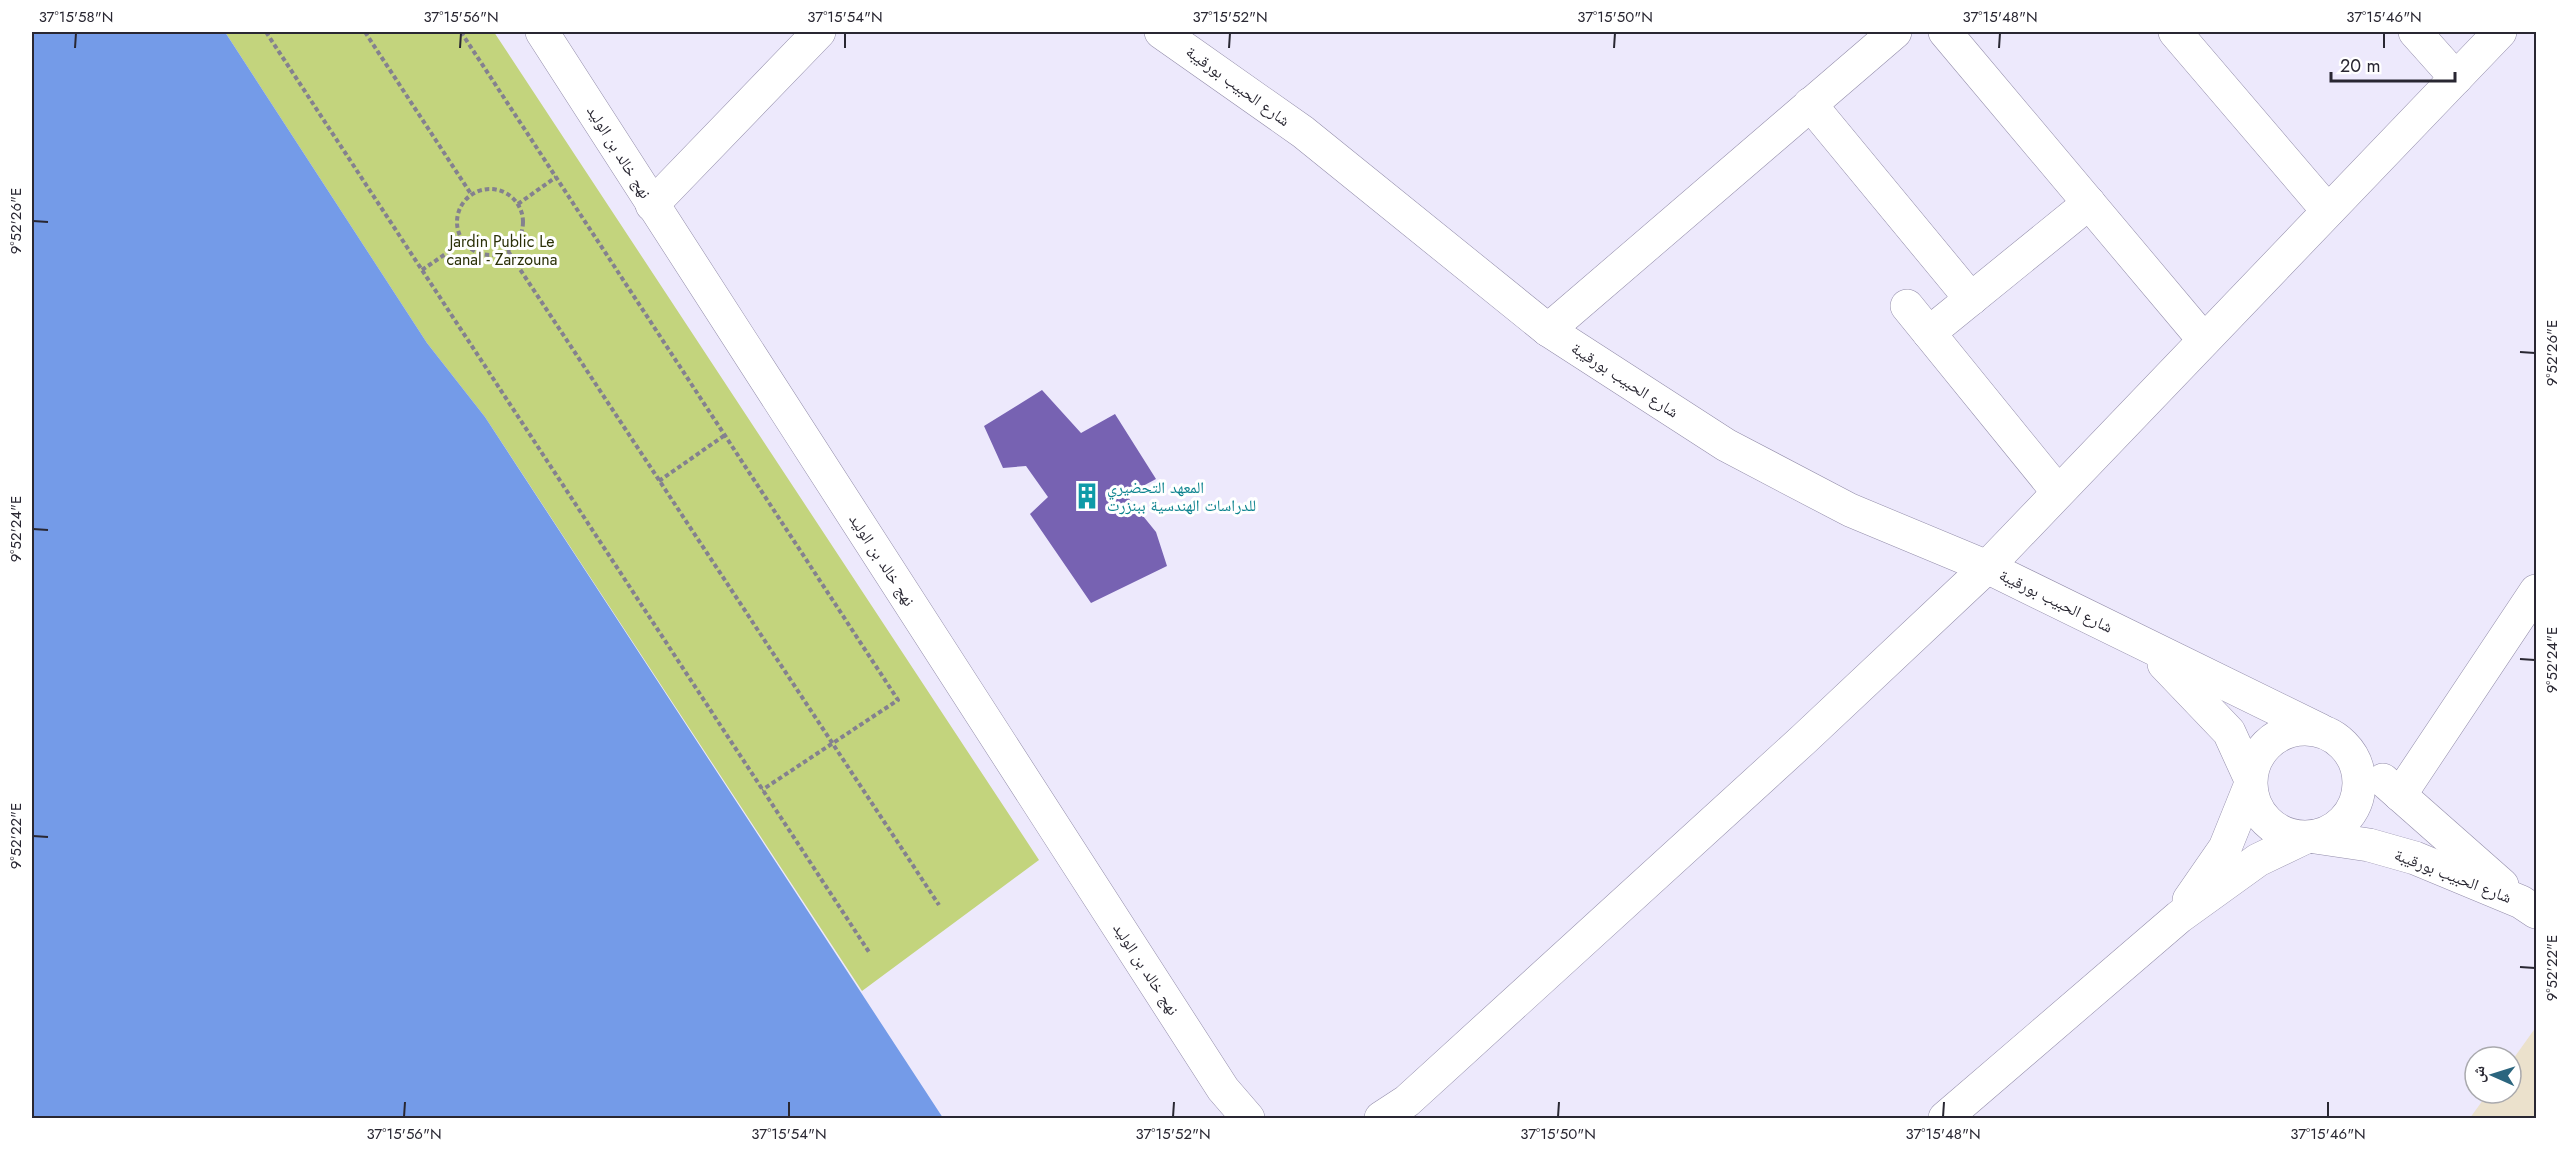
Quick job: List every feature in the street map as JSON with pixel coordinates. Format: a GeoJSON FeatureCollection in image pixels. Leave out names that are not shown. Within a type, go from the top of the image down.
{"type":"FeatureCollection","features":[{"type":"Feature","properties":{"kind":"street","name":"نهج خالد بن الوليد"},"geometry":{"type":"LineString","coordinates":[[542,32],[1223,1089],[1248,1119]]}},
{"type":"Feature","properties":{"kind":"street"},"geometry":{"type":"LineString","coordinates":[[652,204],[819,32]]}},
{"type":"Feature","properties":{"kind":"street","name":"شارع الحبيب بورقيبة"},"geometry":{"type":"LineString","coordinates":[[1161,32],[1303,132],[1548,330],[1726,445],[1850,510],[1986,567],[2333,739],[2529,907]]}},
{"type":"Feature","properties":{"kind":"street"},"geometry":{"type":"LineString","coordinates":[[1945,32],[2204,340]]}},
{"type":"Feature","properties":{"kind":"street"},"geometry":{"type":"LineString","coordinates":[[2175,32],[2328,211]]}},
{"type":"Feature","properties":{"kind":"street"},"geometry":{"type":"LineString","coordinates":[[2415,32],[2456,78]]}},
{"type":"Feature","properties":{"kind":"street"},"geometry":{"type":"LineString","coordinates":[[1381,1119],[1407,1101],[1804,739],[1986,567],[2500,32]]}},
{"type":"Feature","properties":{"kind":"street"},"geometry":{"type":"LineString","coordinates":[[1548,330],[1888,34]]}},
{"type":"Feature","properties":{"kind":"street"},"geometry":{"type":"LineString","coordinates":[[1810,104],[1971,299]]}},
{"type":"Feature","properties":{"kind":"street"},"geometry":{"type":"LineString","coordinates":[[1929,333],[2089,203]]}},
{"type":"Feature","properties":{"kind":"street"},"geometry":{"type":"LineString","coordinates":[[1907,306],[2058,492]]}},
{"type":"Feature","properties":{"kind":"street"},"geometry":{"type":"LineString","coordinates":[[2400,795],[2536,591]]}},
{"type":"Feature","properties":{"kind":"street","name":"شارع الحبيب بورقيبة"},"geometry":{"type":"LineString","coordinates":[[2141,642],[2229,732],[2250,782]]}},
{"type":"Feature","properties":{"kind":"street"},"geometry":{"type":"LineString","coordinates":[[1944,1119],[2179,917],[2258,860],[2310,837],[2333,830],[2347,818],[2356,801],[2360,782],[2356,764],[2333,739],[2304,728],[2288,731],[2274,738],[2258,755],[2225,848],[2179,917]]}},
{"type":"Feature","properties":{"kind":"street"},"geometry":{"type":"LineString","coordinates":[[2250,782],[2253,802],[2261,816],[2273,828],[2288,836],[2310,837]]}},
{"type":"Feature","properties":{"kind":"street","name":"شارع الحبيب بورقيبة"},"geometry":{"type":"LineString","coordinates":[[2310,837],[2369,845],[2415,858],[2529,907]]}},
{"type":"Feature","properties":{"kind":"street","name":"نهج خالد بن الوليد"},"geometry":{"type":"LineString","coordinates":[[1223,1089],[1236,1119]]}},
{"type":"Feature","properties":{"kind":"path"},"geometry":{"type":"LineString","coordinates":[[266,32],[869,951]]}},
{"type":"Feature","properties":{"kind":"path"},"geometry":{"type":"LineString","coordinates":[[365,32],[471,194]]}},
{"type":"Feature","properties":{"kind":"path"},"geometry":{"type":"LineString","coordinates":[[461,32],[898,700],[762,790]]}},
{"type":"Feature","properties":{"kind":"path"},"geometry":{"type":"LineString","coordinates":[[518,204],[556,177]]}},
{"type":"Feature","properties":{"kind":"path"},"geometry":{"type":"LineString","coordinates":[[491,189],[502,191],[518,204],[522,213],[521,234],[508,251],[486,256],[475,252],[463,242],[457,224],[458,213],[471,194],[491,189]]}},
{"type":"Feature","properties":{"kind":"path"},"geometry":{"type":"LineString","coordinates":[[422,270],[463,242]]}},
{"type":"Feature","properties":{"kind":"path"},"geometry":{"type":"LineString","coordinates":[[508,251],[939,905]]}},
{"type":"Feature","properties":{"kind":"path"},"geometry":{"type":"LineString","coordinates":[[659,481],[725,435]]}},
{"type":"Feature","properties":{"kind":"shaded area"},"geometry":{"type":"Polygon","coordinates":[[[2536,1027],[2536,1118],[2470,1118],[2479,1105],[2523,1105],[2523,1045],[2536,1027]]]}},
{"type":"Feature","properties":{"kind":"green space","name":"Jardin Public Le canal - Zarzouna"},"geometry":{"type":"Polygon","coordinates":[[[225,32],[494,32],[1039,860],[862,991],[485,417],[427,343],[225,32]]]}},
{"type":"Feature","properties":{"kind":"water"},"geometry":{"type":"Polygon","coordinates":[[[32,32],[225,32],[427,343],[485,417],[943,1118],[32,1118],[32,32]]]}},
{"type":"Feature","properties":{"kind":"building","name":"المعهد التحضيري للدراسات الهندسية ببنزرت"},"geometry":{"type":"Polygon","coordinates":[[[1042,390],[1081,433],[1115,414],[1156,479],[1126,495],[1156,532],[1167,566],[1091,603],[1030,514],[1048,497],[1026,466],[1003,468],[984,426],[1042,390]]]}},
{"type":"Feature","properties":{"kind":"place","name":"المعهد التحضيري للدراسات الهندسية ببنزرت"},"geometry":{"type":"Point","coordinates":[1087,496]}}]}
